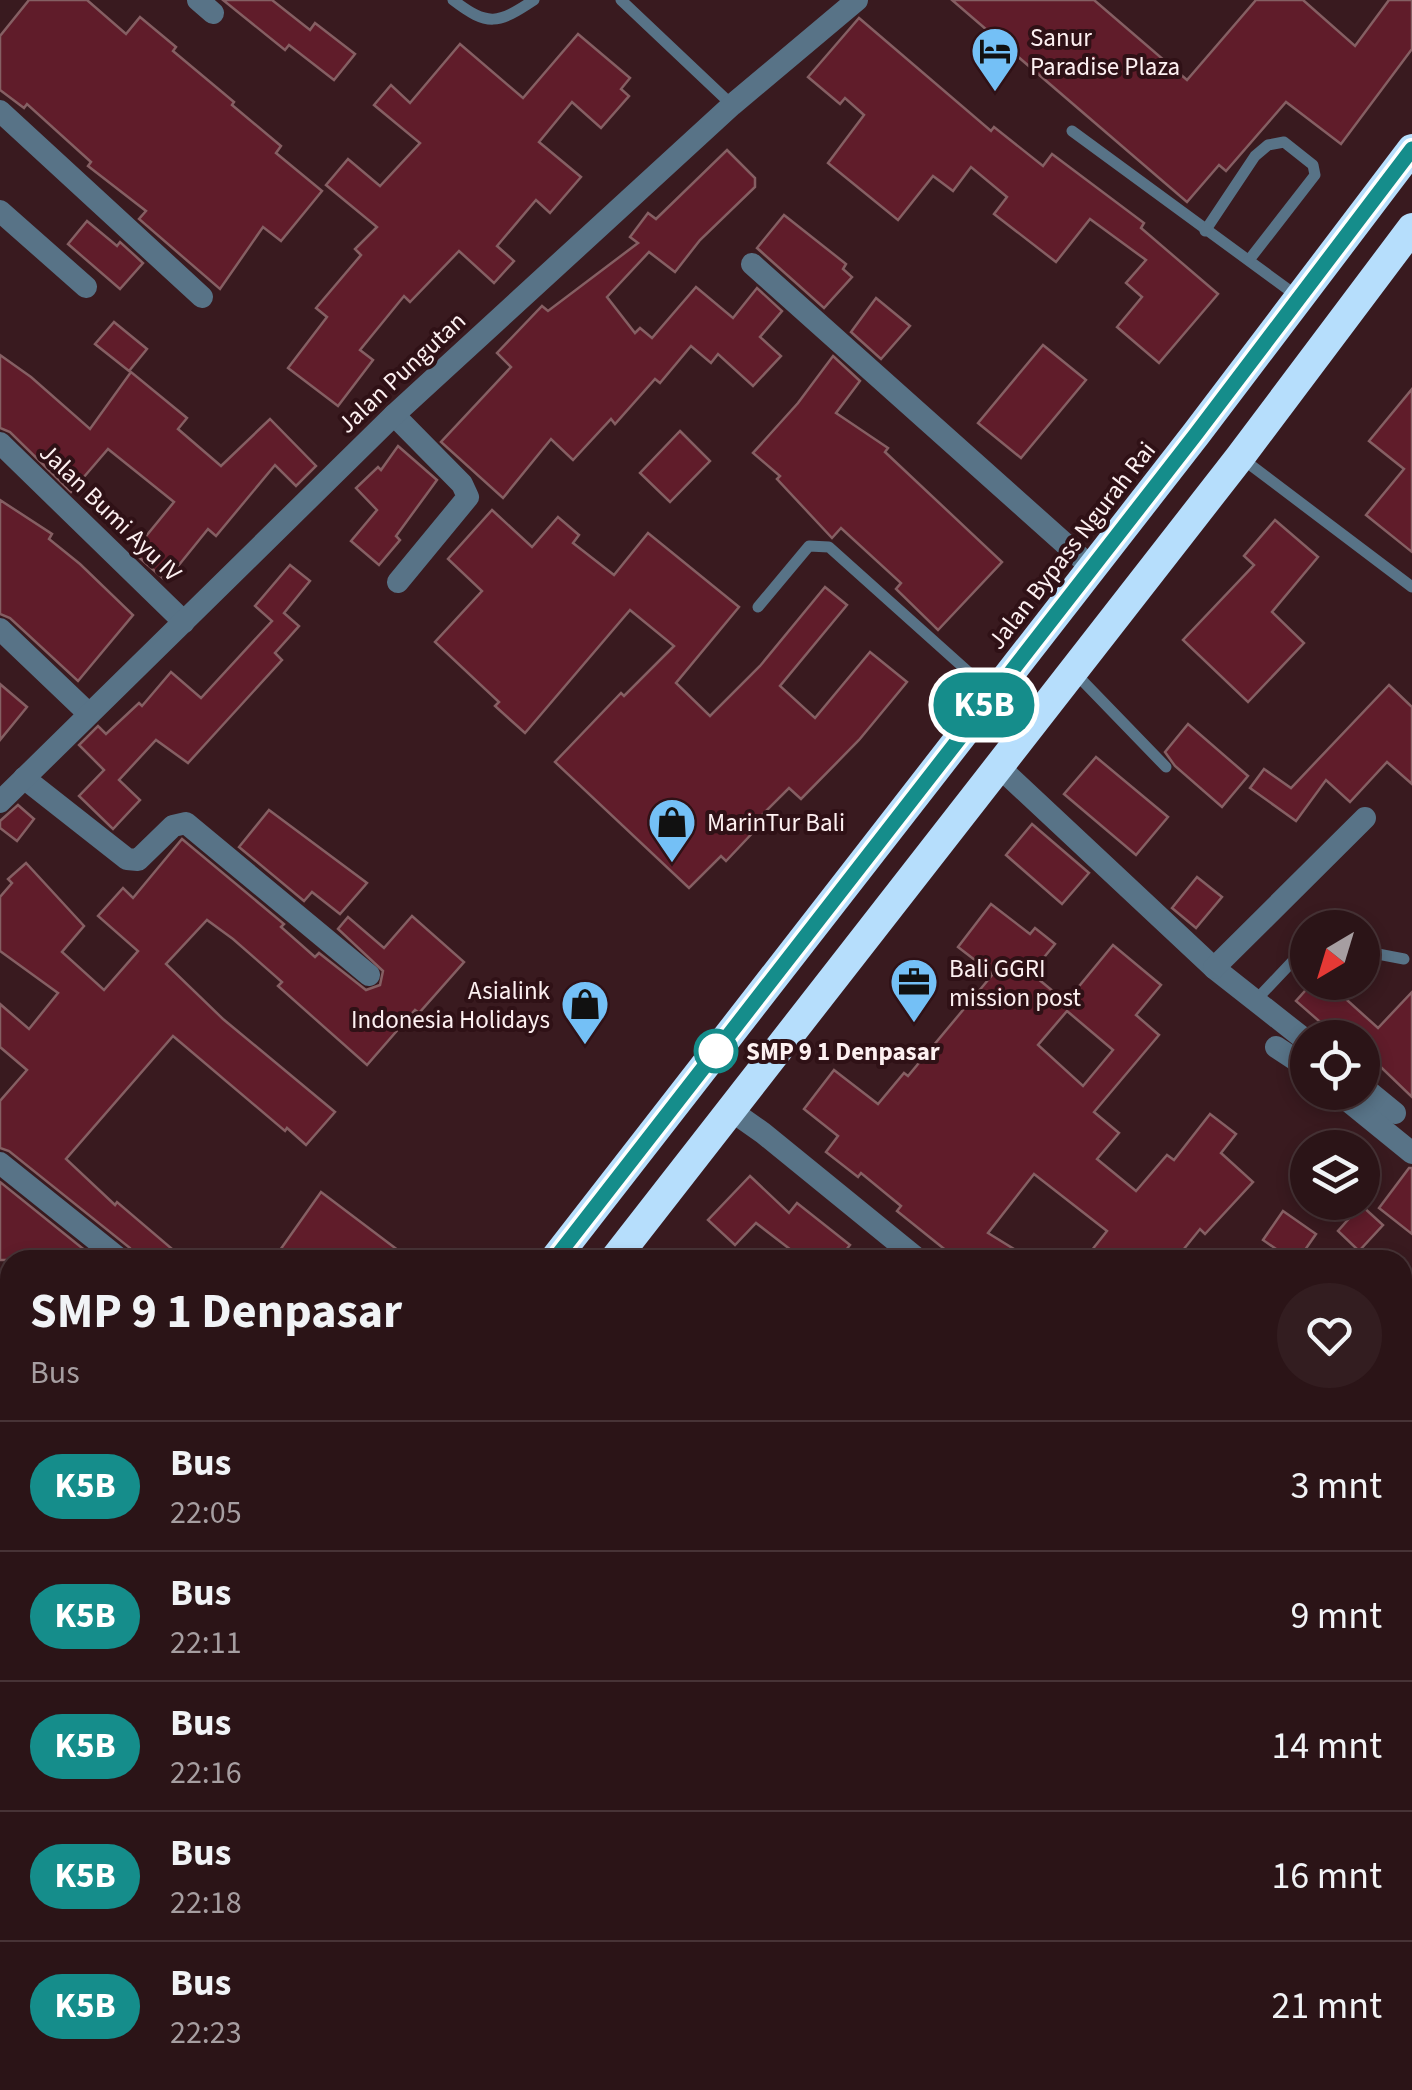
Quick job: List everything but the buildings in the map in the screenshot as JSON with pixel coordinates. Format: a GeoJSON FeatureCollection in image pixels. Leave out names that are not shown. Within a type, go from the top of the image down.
{"type":"FeatureCollection","features":[{"type":"Feature","properties":{"kind":"highway","name":"Jalan Bypass Ngurah Rai"},"geometry":{"type":"LineString","coordinates":[[562,1250],[1300,299],[1412,149]]}},
{"type":"Feature","properties":{"kind":"highway"},"geometry":{"type":"LineString","coordinates":[[622,1250],[1240,456],[1412,228]]}},
{"type":"Feature","properties":{"kind":"street","name":"Jalan Pungutan"},"geometry":{"type":"LineString","coordinates":[[0,802],[394,415],[732,105],[857,0]]}},
{"type":"Feature","properties":{"kind":"street"},"geometry":{"type":"LineString","coordinates":[[0,111],[202,297]]}},
{"type":"Feature","properties":{"kind":"street"},"geometry":{"type":"LineString","coordinates":[[0,211],[86,287]]}},
{"type":"Feature","properties":{"kind":"street"},"geometry":{"type":"LineString","coordinates":[[752,264],[1091,567]]}},
{"type":"Feature","properties":{"kind":"street"},"geometry":{"type":"LineString","coordinates":[[394,415],[462,484],[468,497],[398,582]]}},
{"type":"Feature","properties":{"kind":"street","name":"Jalan Bumi Ayu IV"},"geometry":{"type":"LineString","coordinates":[[0,443],[184,622]]}},
{"type":"Feature","properties":{"kind":"street"},"geometry":{"type":"LineString","coordinates":[[0,629],[88,713]]}},
{"type":"Feature","properties":{"kind":"street"},"geometry":{"type":"LineString","coordinates":[[997,765],[1214,968],[1290,1028]]}},
{"type":"Feature","properties":{"kind":"street"},"geometry":{"type":"LineString","coordinates":[[24,778],[127,860],[138,860],[173,826],[186,823],[369,975]]}},
{"type":"Feature","properties":{"kind":"street"},"geometry":{"type":"LineString","coordinates":[[1214,968],[1365,818]]}},
{"type":"Feature","properties":{"kind":"street"},"geometry":{"type":"LineString","coordinates":[[1276,1047],[1290,1056]]}},
{"type":"Feature","properties":{"kind":"street"},"geometry":{"type":"LineString","coordinates":[[1380,1100],[1396,1112]]}},
{"type":"Feature","properties":{"kind":"street"},"geometry":{"type":"LineString","coordinates":[[729,1110],[907,1250]]}},
{"type":"Feature","properties":{"kind":"street"},"geometry":{"type":"LineString","coordinates":[[1359,1110],[1412,1153]]}},
{"type":"Feature","properties":{"kind":"street"},"geometry":{"type":"LineString","coordinates":[[0,1164],[108,1250]]}},
{"type":"Feature","properties":{"kind":"lane"},"geometry":{"type":"LineString","coordinates":[[453,0],[479,19],[494,20],[507,18],[534,0]]}},
{"type":"Feature","properties":{"kind":"lane"},"geometry":{"type":"LineString","coordinates":[[620,0],[732,105]]}},
{"type":"Feature","properties":{"kind":"lane"},"geometry":{"type":"LineString","coordinates":[[1072,131],[1300,299]]}},
{"type":"Feature","properties":{"kind":"lane"},"geometry":{"type":"LineString","coordinates":[[1205,230],[1256,156],[1268,145],[1284,142],[1313,165],[1315,175],[1250,260]]}},
{"type":"Feature","properties":{"kind":"lane"},"geometry":{"type":"LineString","coordinates":[[1240,456],[1412,586]]}},
{"type":"Feature","properties":{"kind":"lane"},"geometry":{"type":"LineString","coordinates":[[758,607],[809,546],[828,547],[993,694]]}},
{"type":"Feature","properties":{"kind":"lane"},"geometry":{"type":"LineString","coordinates":[[1072,669],[1166,767]]}},
{"type":"Feature","properties":{"kind":"lane"},"geometry":{"type":"LineString","coordinates":[[1380,954],[1404,960]]}},
{"type":"Feature","properties":{"kind":"lane"},"geometry":{"type":"LineString","coordinates":[[1255,1001],[1290,964]]}},
{"type":"Feature","properties":{"kind":"bus line","name":"K5B"},"geometry":{"type":"LineString","coordinates":[[562,1250],[1196,434],[1412,149]]}},
{"type":"Feature","properties":{"kind":"place","name":"Sanur Paradise Plaza"},"geometry":{"type":"Point","coordinates":[995,94]}},
{"type":"Feature","properties":{"kind":"place","name":"MarinTur Bali"},"geometry":{"type":"Point","coordinates":[672,864]}},
{"type":"Feature","properties":{"kind":"place","name":"Bali GGRI mission post"},"geometry":{"type":"Point","coordinates":[914,1024]}},
{"type":"Feature","properties":{"kind":"place","name":"Asialink Indonesia Holidays"},"geometry":{"type":"Point","coordinates":[585,1046]}},
{"type":"Feature","properties":{"kind":"place","name":"SMP 9 1 Denpasar"},"geometry":{"type":"Point","coordinates":[716,1051]}}]}
